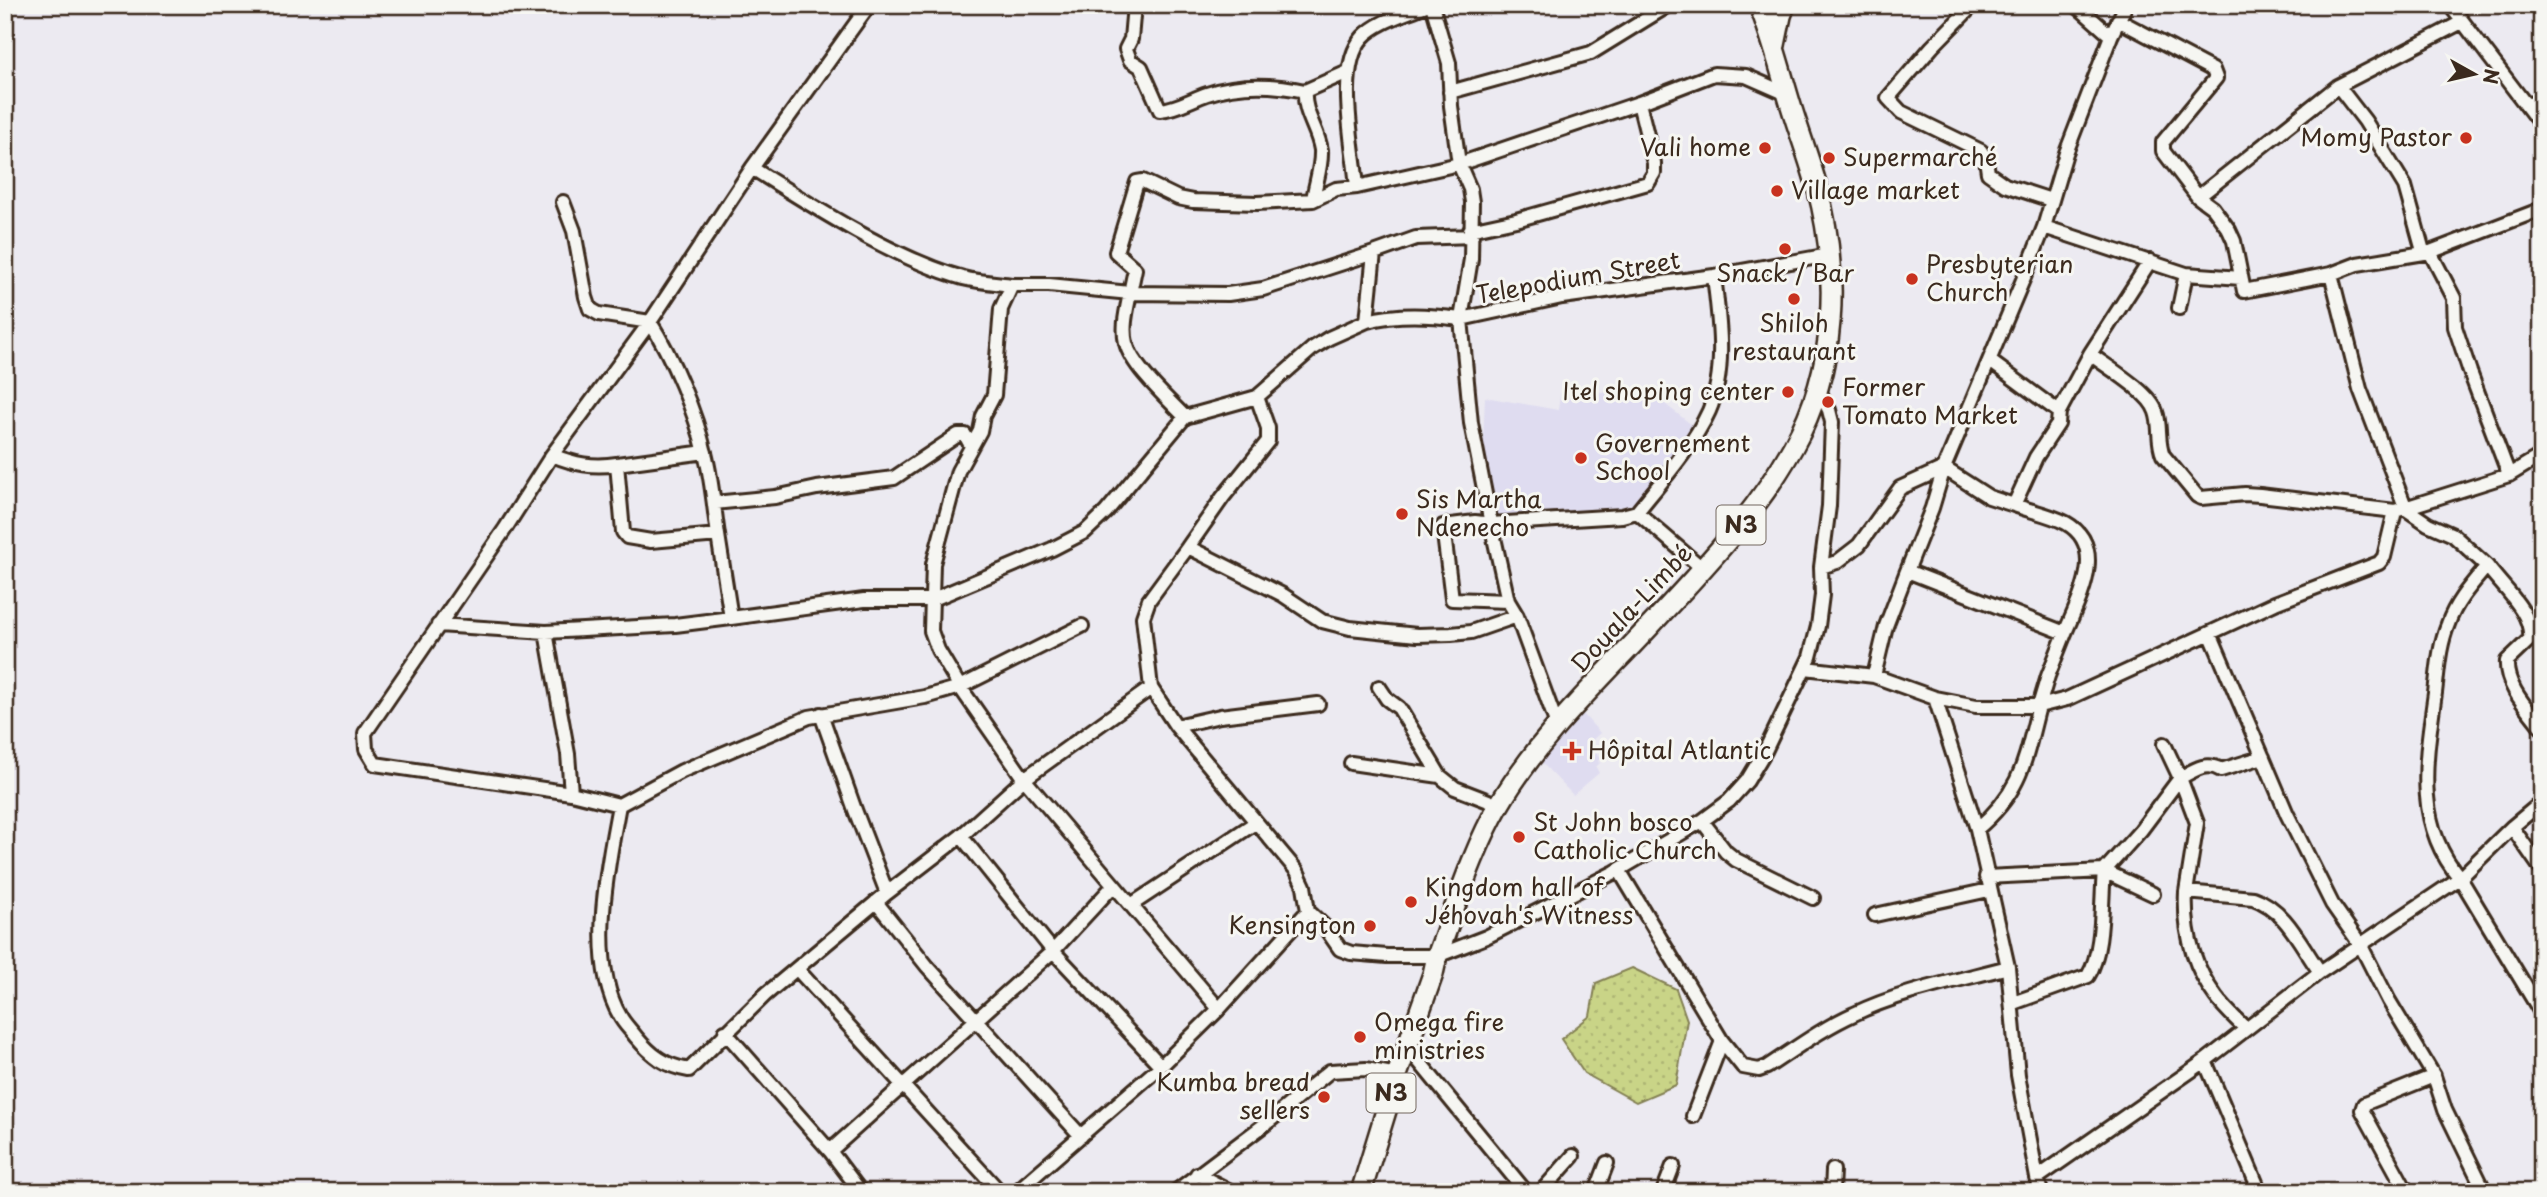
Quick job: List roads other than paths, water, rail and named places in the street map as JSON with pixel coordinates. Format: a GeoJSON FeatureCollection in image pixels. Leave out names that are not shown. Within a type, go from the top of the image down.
{"type":"FeatureCollection","features":[{"type":"Feature","properties":{"kind":"highway"},"geometry":{"type":"LineString","coordinates":[[1775,47],[1785,5]]}},
{"type":"Feature","properties":{"kind":"highway","name":"Douala-Limbé"},"geometry":{"type":"LineString","coordinates":[[1361,1192],[1435,965],[1477,850],[1499,805],[1558,725],[1703,569],[1760,501],[1794,445],[1818,389],[1828,337],[1832,288],[1829,255],[1817,189],[1763,6]]}},
{"type":"Feature","properties":{"kind":"street"},"geometry":{"type":"LineString","coordinates":[[869,5],[752,168],[650,322],[552,456],[365,733],[366,749],[374,764],[571,793],[619,804],[718,754],[821,714],[925,697],[960,687],[1083,625]]}},
{"type":"Feature","properties":{"kind":"street"},"geometry":{"type":"LineString","coordinates":[[1134,5],[1131,39],[1126,49],[1130,60],[1141,66],[1160,110],[1212,92],[1234,88],[1266,85],[1305,90],[1348,72]]}},
{"type":"Feature","properties":{"kind":"street"},"geometry":{"type":"LineString","coordinates":[[1357,187],[1348,72],[1352,53],[1363,37],[1378,26],[1426,5]]}},
{"type":"Feature","properties":{"kind":"street","name":"Telepodium Street"},"geometry":{"type":"LineString","coordinates":[[1432,5],[1449,63],[1459,164],[1470,189],[1471,233],[1461,319],[1562,297],[1714,276],[1829,255]]}},
{"type":"Feature","properties":{"kind":"street"},"geometry":{"type":"LineString","coordinates":[[1450,92],[1591,53],[1669,5]]}},
{"type":"Feature","properties":{"kind":"street"},"geometry":{"type":"LineString","coordinates":[[1973,5],[1917,63],[1888,98],[1900,112],[1981,151],[1986,159],[1988,173],[2005,185],[2051,200]]}},
{"type":"Feature","properties":{"kind":"street"},"geometry":{"type":"LineString","coordinates":[[2076,5],[2111,36]]}},
{"type":"Feature","properties":{"kind":"street"},"geometry":{"type":"LineString","coordinates":[[1874,676],[1886,626],[1932,508],[1944,468],[2044,227],[2051,200],[2111,36],[2126,5]]}},
{"type":"Feature","properties":{"kind":"street"},"geometry":{"type":"LineString","coordinates":[[2450,5],[2542,126]]}},
{"type":"Feature","properties":{"kind":"street"},"geometry":{"type":"LineString","coordinates":[[2118,20],[2213,70],[2216,78],[2163,142],[2162,147],[2198,197],[2213,208],[2229,230],[2234,241],[2244,291],[2331,274],[2357,264],[2427,251],[2542,209]]}},
{"type":"Feature","properties":{"kind":"street"},"geometry":{"type":"LineString","coordinates":[[2198,197],[2338,86],[2462,22]]}},
{"type":"Feature","properties":{"kind":"street"},"geometry":{"type":"LineString","coordinates":[[1185,417],[1147,376],[1129,352],[1125,341],[1125,320],[1135,269],[1116,251],[1137,182],[1143,181],[1178,198],[1193,201],[1258,203],[1313,200],[1336,189],[1357,187],[1459,164],[1639,103],[1714,74],[1746,76],[1787,94]]}},
{"type":"Feature","properties":{"kind":"street"},"geometry":{"type":"LineString","coordinates":[[2338,86],[2365,121],[2405,186],[2427,251],[2454,298],[2455,327],[2469,372],[2509,475]]}},
{"type":"Feature","properties":{"kind":"street"},"geometry":{"type":"LineString","coordinates":[[1305,90],[1306,107],[1321,149],[1313,200]]}},
{"type":"Feature","properties":{"kind":"street"},"geometry":{"type":"LineString","coordinates":[[752,168],[896,250],[963,278],[1012,285],[1049,285],[1130,293],[1228,294],[1263,289],[1416,239],[1471,233],[1648,183],[1654,173],[1654,163],[1639,103]]}},
{"type":"Feature","properties":{"kind":"street"},"geometry":{"type":"LineString","coordinates":[[2527,104],[2542,103]]}},
{"type":"Feature","properties":{"kind":"street"},"geometry":{"type":"LineString","coordinates":[[563,201],[574,231],[590,309],[599,314],[650,322],[674,370],[705,452],[731,618]]}},
{"type":"Feature","properties":{"kind":"street"},"geometry":{"type":"LineString","coordinates":[[2044,227],[2186,274],[2241,278]]}},
{"type":"Feature","properties":{"kind":"street"},"geometry":{"type":"LineString","coordinates":[[1367,321],[1374,253]]}},
{"type":"Feature","properties":{"kind":"street"},"geometry":{"type":"LineString","coordinates":[[2014,505],[2036,457],[2059,424],[2059,412],[2090,354],[2150,261]]}},
{"type":"Feature","properties":{"kind":"street"},"geometry":{"type":"LineString","coordinates":[[2179,308],[2186,274]]}},
{"type":"Feature","properties":{"kind":"street"},"geometry":{"type":"LineString","coordinates":[[1805,668],[1874,676],[1935,698],[1976,706],[2039,706],[2067,699],[2276,603],[2379,563],[2384,557],[2401,510],[2360,389],[2331,274]]}},
{"type":"Feature","properties":{"kind":"street"},"geometry":{"type":"LineString","coordinates":[[1508,601],[1458,600],[1450,597],[1443,526],[1475,522],[1491,524],[1622,516],[1637,512],[1667,475],[1709,410],[1716,388],[1719,349],[1714,276]]}},
{"type":"Feature","properties":{"kind":"street"},"geometry":{"type":"LineString","coordinates":[[1012,285],[1000,309],[994,395],[980,432],[958,471],[937,544],[931,600],[933,640],[960,687],[1024,779],[1219,1009]]}},
{"type":"Feature","properties":{"kind":"street"},"geometry":{"type":"LineString","coordinates":[[438,625],[546,632],[675,625],[864,600],[931,600],[1052,549],[1085,532],[1107,512],[1185,417],[1257,397],[1313,348],[1329,338],[1385,316],[1461,319],[1471,423],[1508,601],[1517,616],[1558,725]]}},
{"type":"Feature","properties":{"kind":"street"},"geometry":{"type":"LineString","coordinates":[[2090,354],[2150,400],[2157,414],[2163,455],[2201,498],[2245,494],[2401,510],[2453,535],[2487,566],[2518,605],[2529,626],[2530,639],[2507,661],[2506,670],[2514,689],[2542,728]]}},
{"type":"Feature","properties":{"kind":"street"},"geometry":{"type":"LineString","coordinates":[[1990,361],[2059,412]]}},
{"type":"Feature","properties":{"kind":"street"},"geometry":{"type":"LineString","coordinates":[[1257,397],[1268,428],[1268,440],[1149,600],[1143,617],[1151,688],[1176,726],[1297,871],[1304,886],[1308,911],[1324,926],[1340,948],[1351,953],[1387,956],[1435,965],[1619,870],[1702,821],[1729,801],[1747,781],[1805,668],[1818,626],[1822,595],[1821,567],[1829,506],[1832,422],[1818,389]]}},
{"type":"Feature","properties":{"kind":"street"},"geometry":{"type":"LineString","coordinates":[[714,503],[887,480],[910,469],[958,435],[965,435],[971,446]]}},
{"type":"Feature","properties":{"kind":"street"},"geometry":{"type":"LineString","coordinates":[[552,456],[597,467],[705,452]]}},
{"type":"Feature","properties":{"kind":"street"},"geometry":{"type":"LineString","coordinates":[[2401,510],[2443,494],[2509,475],[2542,455]]}},
{"type":"Feature","properties":{"kind":"street"},"geometry":{"type":"LineString","coordinates":[[617,464],[623,531],[627,537],[651,541],[718,535]]}},
{"type":"Feature","properties":{"kind":"street"},"geometry":{"type":"LineString","coordinates":[[1944,468],[1989,497],[2067,523],[2084,544],[2089,559],[2088,574],[2048,676],[2020,776],[1996,813],[1977,829]]}},
{"type":"Feature","properties":{"kind":"street"},"geometry":{"type":"LineString","coordinates":[[1821,567],[1847,556],[1859,545],[1900,488],[1944,468]]}},
{"type":"Feature","properties":{"kind":"street"},"geometry":{"type":"LineString","coordinates":[[1637,512],[1703,569]]}},
{"type":"Feature","properties":{"kind":"street"},"geometry":{"type":"LineString","coordinates":[[1188,547],[1283,595],[1322,621],[1350,628],[1417,635],[1451,634],[1471,632],[1517,616]]}},
{"type":"Feature","properties":{"kind":"street"},"geometry":{"type":"LineString","coordinates":[[2487,566],[2460,598],[2448,622],[2441,645],[2424,786],[2431,825],[2447,864],[2460,878],[2542,1014]]}},
{"type":"Feature","properties":{"kind":"street"},"geometry":{"type":"LineString","coordinates":[[1908,571],[2065,633]]}},
{"type":"Feature","properties":{"kind":"street"},"geometry":{"type":"LineString","coordinates":[[546,632],[568,754],[571,793]]}},
{"type":"Feature","properties":{"kind":"street"},"geometry":{"type":"LineString","coordinates":[[2210,633],[2287,814],[2332,904],[2360,944],[2389,1001],[2434,1076],[2445,1110],[2485,1192]]}},
{"type":"Feature","properties":{"kind":"street"},"geometry":{"type":"LineString","coordinates":[[1379,687],[1387,699],[1399,708],[1440,776],[1455,788],[1499,805]]}},
{"type":"Feature","properties":{"kind":"street"},"geometry":{"type":"LineString","coordinates":[[619,804],[606,881],[602,955],[611,997],[620,1016],[657,1060],[671,1067],[689,1070],[765,995],[887,893],[961,836],[1024,779],[1151,688]]}},
{"type":"Feature","properties":{"kind":"street"},"geometry":{"type":"LineString","coordinates":[[1935,698],[1977,829],[2008,967],[2018,1075],[2041,1192]]}},
{"type":"Feature","properties":{"kind":"street"},"geometry":{"type":"LineString","coordinates":[[1176,726],[1232,715],[1318,704]]}},
{"type":"Feature","properties":{"kind":"street"},"geometry":{"type":"LineString","coordinates":[[821,714],[887,893]]}},
{"type":"Feature","properties":{"kind":"street"},"geometry":{"type":"LineString","coordinates":[[2164,744],[2197,823],[2184,915],[2188,941],[2216,997],[2246,1029]]}},
{"type":"Feature","properties":{"kind":"street"},"geometry":{"type":"LineString","coordinates":[[2013,1003],[2088,976],[2094,967],[2097,951],[2104,871],[2141,830],[2180,778],[2206,765],[2221,770],[2263,757]]}},
{"type":"Feature","properties":{"kind":"street"},"geometry":{"type":"LineString","coordinates":[[1351,763],[1440,776]]}},
{"type":"Feature","properties":{"kind":"street"},"geometry":{"type":"LineString","coordinates":[[2037,1178],[2206,1062],[2320,972],[2460,878],[2542,802]]}},
{"type":"Feature","properties":{"kind":"street"},"geometry":{"type":"LineString","coordinates":[[1702,821],[1726,852],[1736,860],[1813,898]]}},
{"type":"Feature","properties":{"kind":"street"},"geometry":{"type":"LineString","coordinates":[[1131,905],[1255,822]]}},
{"type":"Feature","properties":{"kind":"street"},"geometry":{"type":"LineString","coordinates":[[2512,827],[2542,870]]}},
{"type":"Feature","properties":{"kind":"street"},"geometry":{"type":"LineString","coordinates":[[961,836],[1054,951],[1161,1066]]}},
{"type":"Feature","properties":{"kind":"street"},"geometry":{"type":"LineString","coordinates":[[1619,870],[1722,1041],[1743,1067],[1759,1070],[1767,1067],[1826,1028],[1891,999],[2008,967]]}},
{"type":"Feature","properties":{"kind":"street"},"geometry":{"type":"LineString","coordinates":[[1986,877],[2104,871],[2153,894]]}},
{"type":"Feature","properties":{"kind":"street"},"geometry":{"type":"LineString","coordinates":[[830,1152],[1054,951],[1114,885]]}},
{"type":"Feature","properties":{"kind":"street"},"geometry":{"type":"LineString","coordinates":[[1875,915],[1989,890]]}},
{"type":"Feature","properties":{"kind":"street"},"geometry":{"type":"LineString","coordinates":[[2186,892],[2263,901],[2291,928],[2320,972]]}},
{"type":"Feature","properties":{"kind":"street"},"geometry":{"type":"LineString","coordinates":[[876,902],[919,957],[1081,1136]]}},
{"type":"Feature","properties":{"kind":"street"},"geometry":{"type":"LineString","coordinates":[[1016,1192],[1161,1066],[1219,1009],[1308,911]]}},
{"type":"Feature","properties":{"kind":"street"},"geometry":{"type":"LineString","coordinates":[[797,969],[1000,1192]]}},
{"type":"Feature","properties":{"kind":"street"},"geometry":{"type":"LineString","coordinates":[[725,1032],[830,1152],[861,1192]]}},
{"type":"Feature","properties":{"kind":"street"},"geometry":{"type":"LineString","coordinates":[[1693,1116],[1722,1041]]}},
{"type":"Feature","properties":{"kind":"street"},"geometry":{"type":"LineString","coordinates":[[1408,1048],[1526,1192]]}},
{"type":"Feature","properties":{"kind":"street"},"geometry":{"type":"LineString","coordinates":[[2206,1062],[2260,1192]]}},
{"type":"Feature","properties":{"kind":"street"},"geometry":{"type":"LineString","coordinates":[[1175,1192],[1330,1071],[1366,1069],[1397,1075]]}},
{"type":"Feature","properties":{"kind":"street"},"geometry":{"type":"LineString","coordinates":[[2407,1192],[2362,1110],[2364,1104],[2434,1076]]}},
{"type":"Feature","properties":{"kind":"street"},"geometry":{"type":"LineString","coordinates":[[1541,1192],[1573,1156]]}},
{"type":"Feature","properties":{"kind":"street"},"geometry":{"type":"LineString","coordinates":[[1596,1192],[1607,1163]]}},
{"type":"Feature","properties":{"kind":"street"},"geometry":{"type":"LineString","coordinates":[[1663,1192],[1673,1166]]}},
{"type":"Feature","properties":{"kind":"street"},"geometry":{"type":"LineString","coordinates":[[1832,1192],[1833,1170]]}},
{"type":"Feature","properties":{"kind":"street"},"geometry":{"type":"LineString","coordinates":[[1197,1174],[1232,1192]]}},
{"type":"Feature","properties":{"kind":"place","name":"Momy Pastor"},"geometry":{"type":"Point","coordinates":[2466,138]}},
{"type":"Feature","properties":{"kind":"place","name":"Vali home"},"geometry":{"type":"Point","coordinates":[1765,148]}},
{"type":"Feature","properties":{"kind":"place","name":"Supermarché"},"geometry":{"type":"Point","coordinates":[1829,158]}},
{"type":"Feature","properties":{"kind":"place","name":"Village market"},"geometry":{"type":"Point","coordinates":[1777,191]}},
{"type":"Feature","properties":{"kind":"place","name":"Snack / Bar"},"geometry":{"type":"Point","coordinates":[1785,249]}},
{"type":"Feature","properties":{"kind":"place","name":"Presbyterian Church"},"geometry":{"type":"Point","coordinates":[1912,279]}},
{"type":"Feature","properties":{"kind":"place","name":"Shiloh restaurant"},"geometry":{"type":"Point","coordinates":[1794,299]}},
{"type":"Feature","properties":{"kind":"place","name":"Itel shoping center"},"geometry":{"type":"Point","coordinates":[1788,392]}},
{"type":"Feature","properties":{"kind":"place","name":"Former Tomato Market"},"geometry":{"type":"Point","coordinates":[1828,402]}},
{"type":"Feature","properties":{"kind":"place","name":"Governement School"},"geometry":{"type":"Point","coordinates":[1581,458]}},
{"type":"Feature","properties":{"kind":"place","name":"Sis Martha Ndenecho"},"geometry":{"type":"Point","coordinates":[1402,514]}},
{"type":"Feature","properties":{"kind":"place","name":"Hôpital Atlantic"},"geometry":{"type":"Point","coordinates":[1572,751]}},
{"type":"Feature","properties":{"kind":"place","name":"St John bosco Catholic Church"},"geometry":{"type":"Point","coordinates":[1519,837]}},
{"type":"Feature","properties":{"kind":"place","name":"Kingdom hall of Jéhovah's Witness"},"geometry":{"type":"Point","coordinates":[1411,902]}},
{"type":"Feature","properties":{"kind":"place","name":"Kensington"},"geometry":{"type":"Point","coordinates":[1370,926]}},
{"type":"Feature","properties":{"kind":"place","name":"Omega fire ministries"},"geometry":{"type":"Point","coordinates":[1360,1037]}},
{"type":"Feature","properties":{"kind":"place","name":"Kumba bread sellers"},"geometry":{"type":"Point","coordinates":[1324,1097]}}]}
